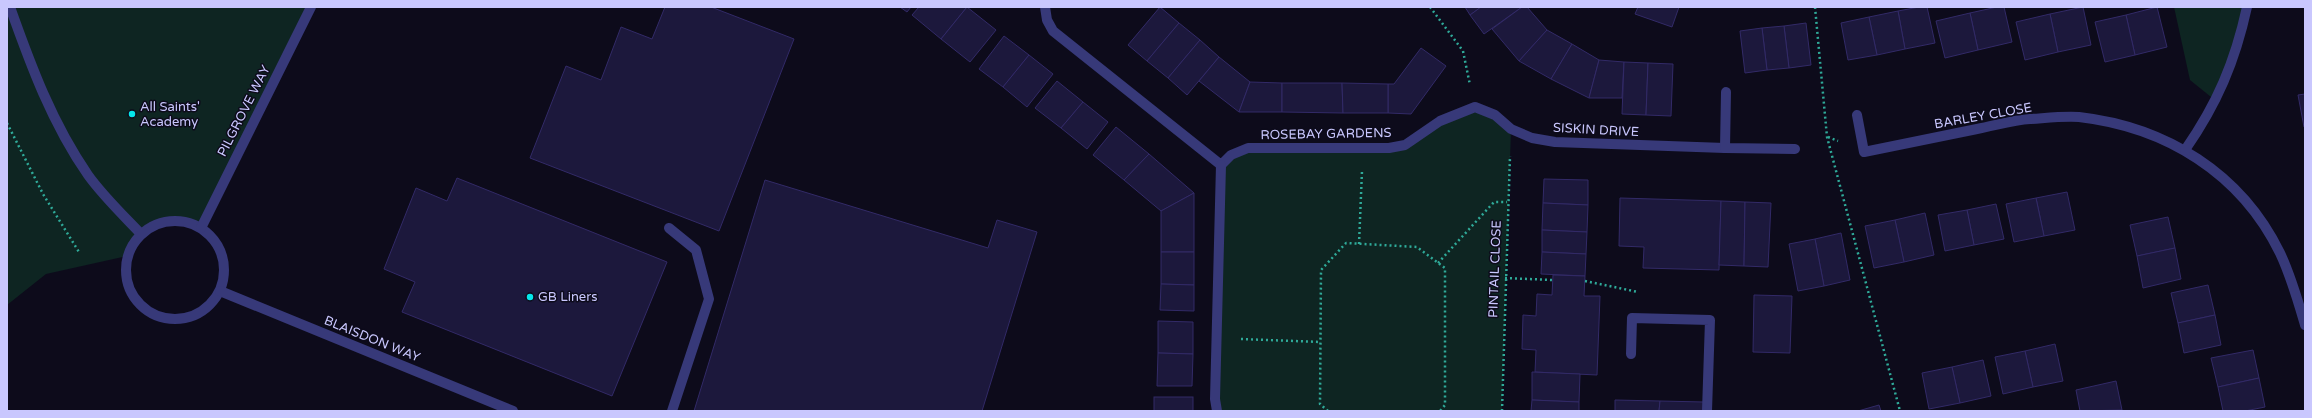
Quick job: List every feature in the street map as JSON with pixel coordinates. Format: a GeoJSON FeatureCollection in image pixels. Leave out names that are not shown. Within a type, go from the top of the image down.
{"type":"FeatureCollection","features":[{"type":"Feature","properties":{"kind":"street"},"geometry":{"type":"LineString","coordinates":[[10,7],[31,66],[65,139],[89,176],[141,234]]}},
{"type":"Feature","properties":{"kind":"street","name":"PILGROVE WAY"},"geometry":{"type":"LineString","coordinates":[[201,228],[311,7]]}},
{"type":"Feature","properties":{"kind":"street"},"geometry":{"type":"LineString","coordinates":[[1044,7],[1047,20],[1053,31],[1221,165],[1217,411]]}},
{"type":"Feature","properties":{"kind":"street"},"geometry":{"type":"LineString","coordinates":[[2185,150],[2202,126],[2226,80],[2241,32],[2246,7]]}},
{"type":"Feature","properties":{"kind":"street"},"geometry":{"type":"LineString","coordinates":[[1725,148],[1726,92]]}},
{"type":"Feature","properties":{"kind":"street","name":"ROSEBAY GARDENS"},"geometry":{"type":"LineString","coordinates":[[1221,165],[1231,155],[1248,148],[1389,148],[1405,145],[1440,121],[1475,107]]}},
{"type":"Feature","properties":{"kind":"street","name":"SISKIN DRIVE"},"geometry":{"type":"LineString","coordinates":[[1475,107],[1495,115],[1512,129],[1532,138],[1555,142],[1795,149]]}},
{"type":"Feature","properties":{"kind":"street","name":"BARLEY CLOSE"},"geometry":{"type":"LineString","coordinates":[[1857,116],[1864,152],[2028,119],[2078,117],[2129,126],[2158,136],[2185,150],[2214,170],[2240,195],[2262,222],[2280,254],[2293,286],[2305,325]]}},
{"type":"Feature","properties":{"kind":"street"},"geometry":{"type":"LineString","coordinates":[[182,221],[201,228],[218,244],[225,269],[220,291],[211,305],[192,316],[172,319],[152,314],[140,304],[128,285],[127,256],[141,234],[161,223],[182,221]]}},
{"type":"Feature","properties":{"kind":"street"},"geometry":{"type":"LineString","coordinates":[[669,228],[696,250],[709,299],[672,411]]}},
{"type":"Feature","properties":{"kind":"street","name":"BLAISDON WAY"},"geometry":{"type":"LineString","coordinates":[[220,291],[513,411]]}},
{"type":"Feature","properties":{"kind":"street"},"geometry":{"type":"LineString","coordinates":[[1631,354],[1632,318],[1710,320],[1707,411]]}},
{"type":"Feature","properties":{"kind":"path"},"geometry":{"type":"LineString","coordinates":[[1430,7],[1464,52],[1475,107]]}},
{"type":"Feature","properties":{"kind":"path"},"geometry":{"type":"LineString","coordinates":[[1815,7],[1827,137],[1900,411]]}},
{"type":"Feature","properties":{"kind":"path"},"geometry":{"type":"LineString","coordinates":[[7,123],[43,194],[79,252]]}},
{"type":"Feature","properties":{"kind":"path","name":"PINTAIL CLOSE"},"geometry":{"type":"LineString","coordinates":[[1502,411],[1507,202],[1512,129]]}},
{"type":"Feature","properties":{"kind":"path"},"geometry":{"type":"LineString","coordinates":[[1359,244],[1362,147]]}},
{"type":"Feature","properties":{"kind":"path"},"geometry":{"type":"LineString","coordinates":[[1438,263],[1494,202],[1507,202]]}},
{"type":"Feature","properties":{"kind":"path"},"geometry":{"type":"LineString","coordinates":[[1328,411],[1320,404],[1322,270],[1346,243],[1417,247],[1445,268],[1445,405],[1440,411]]}},
{"type":"Feature","properties":{"kind":"path"},"geometry":{"type":"LineString","coordinates":[[1505,278],[1552,280]]}},
{"type":"Feature","properties":{"kind":"path"},"geometry":{"type":"LineString","coordinates":[[1585,281],[1638,292]]}},
{"type":"Feature","properties":{"kind":"path"},"geometry":{"type":"LineString","coordinates":[[1217,338],[1321,342]]}},
{"type":"Feature","properties":{"kind":"green space","name":"All Saints' Academy"},"geometry":{"type":"Polygon","coordinates":[[[7,7],[311,7],[201,228],[182,221],[161,223],[141,234],[127,256],[46,274],[7,305],[7,7]]]}},
{"type":"Feature","properties":{"kind":"green space"},"geometry":{"type":"Polygon","coordinates":[[[2174,7],[2247,7],[2216,101],[2190,80],[2174,7]]]}},
{"type":"Feature","properties":{"kind":"green space"},"geometry":{"type":"Polygon","coordinates":[[[1475,107],[1511,129],[1502,411],[1217,411],[1221,165],[1248,148],[1389,148],[1475,107]]]}},
{"type":"Feature","properties":{"kind":"building"},"geometry":{"type":"Polygon","coordinates":[[[665,7],[711,7],[794,39],[719,231],[530,158],[566,66],[601,80],[621,27],[652,39],[665,7]]]}},
{"type":"Feature","properties":{"kind":"building"},"geometry":{"type":"Polygon","coordinates":[[[900,7],[911,7],[907,12],[900,7]]]}},
{"type":"Feature","properties":{"kind":"building"},"geometry":{"type":"Polygon","coordinates":[[[919,7],[967,7],[941,39],[912,15],[919,7]]]}},
{"type":"Feature","properties":{"kind":"building"},"geometry":{"type":"Polygon","coordinates":[[[967,7],[996,30],[970,62],[941,39],[967,7]]]}},
{"type":"Feature","properties":{"kind":"building"},"geometry":{"type":"Polygon","coordinates":[[[1160,7],[1179,23],[1147,61],[1128,45],[1160,7]]]}},
{"type":"Feature","properties":{"kind":"building"},"geometry":{"type":"Polygon","coordinates":[[[1465,7],[1481,7],[1470,15],[1465,7]]]}},
{"type":"Feature","properties":{"kind":"building"},"geometry":{"type":"Polygon","coordinates":[[[1481,7],[1522,7],[1484,34],[1470,15],[1481,7]]]}},
{"type":"Feature","properties":{"kind":"building"},"geometry":{"type":"Polygon","coordinates":[[[1522,7],[1527,7],[1547,30],[1519,61],[1492,29],[1522,7]]]}},
{"type":"Feature","properties":{"kind":"building"},"geometry":{"type":"Polygon","coordinates":[[[1638,7],[1679,7],[1672,27],[1635,14],[1638,7]]]}},
{"type":"Feature","properties":{"kind":"building"},"geometry":{"type":"Polygon","coordinates":[[[1927,7],[1935,43],[1905,49],[1898,11],[1927,7]]]}},
{"type":"Feature","properties":{"kind":"building"},"geometry":{"type":"Polygon","coordinates":[[[1997,7],[2004,7],[2012,42],[1978,50],[1970,13],[1997,7]]]}},
{"type":"Feature","properties":{"kind":"building"},"geometry":{"type":"Polygon","coordinates":[[[2083,7],[2091,45],[2058,52],[2050,14],[2083,7]]]}},
{"type":"Feature","properties":{"kind":"building"},"geometry":{"type":"Polygon","coordinates":[[[2157,7],[2167,47],[2135,55],[2126,15],[2157,7]]]}},
{"type":"Feature","properties":{"kind":"building"},"geometry":{"type":"Polygon","coordinates":[[[1898,11],[1905,49],[1877,55],[1869,17],[1898,11]]]}},
{"type":"Feature","properties":{"kind":"building"},"geometry":{"type":"Polygon","coordinates":[[[1970,13],[1978,50],[1945,58],[1936,21],[1970,13]]]}},
{"type":"Feature","properties":{"kind":"building"},"geometry":{"type":"Polygon","coordinates":[[[2050,14],[2058,52],[2025,60],[2016,22],[2050,14]]]}},
{"type":"Feature","properties":{"kind":"building"},"geometry":{"type":"Polygon","coordinates":[[[2126,15],[2135,55],[2105,62],[2095,22],[2126,15]]]}},
{"type":"Feature","properties":{"kind":"building"},"geometry":{"type":"Polygon","coordinates":[[[1869,17],[1877,55],[1848,60],[1841,23],[1869,17]]]}},
{"type":"Feature","properties":{"kind":"building"},"geometry":{"type":"Polygon","coordinates":[[[1179,23],[1200,40],[1168,78],[1147,61],[1179,23]]]}},
{"type":"Feature","properties":{"kind":"building"},"geometry":{"type":"Polygon","coordinates":[[[1806,23],[1811,65],[1789,68],[1784,26],[1806,23]]]}},
{"type":"Feature","properties":{"kind":"building"},"geometry":{"type":"Polygon","coordinates":[[[1784,26],[1789,68],[1767,70],[1762,28],[1784,26]]]}},
{"type":"Feature","properties":{"kind":"building"},"geometry":{"type":"Polygon","coordinates":[[[1762,28],[1767,70],[1745,73],[1740,31],[1762,28]]]}},
{"type":"Feature","properties":{"kind":"building"},"geometry":{"type":"Polygon","coordinates":[[[1547,30],[1572,44],[1551,79],[1519,61],[1547,30]]]}},
{"type":"Feature","properties":{"kind":"building"},"geometry":{"type":"Polygon","coordinates":[[[1004,36],[1029,55],[1003,87],[979,69],[1004,36]]]}},
{"type":"Feature","properties":{"kind":"building"},"geometry":{"type":"Polygon","coordinates":[[[1200,40],[1219,57],[1187,95],[1168,78],[1200,40]]]}},
{"type":"Feature","properties":{"kind":"building"},"geometry":{"type":"Polygon","coordinates":[[[1572,44],[1599,60],[1589,98],[1551,79],[1572,44]]]}},
{"type":"Feature","properties":{"kind":"building"},"geometry":{"type":"Polygon","coordinates":[[[1421,48],[1446,66],[1411,114],[1388,113],[1388,84],[1394,84],[1421,48]]]}},
{"type":"Feature","properties":{"kind":"building"},"geometry":{"type":"Polygon","coordinates":[[[1029,55],[1053,74],[1027,107],[1003,87],[1029,55]]]}},
{"type":"Feature","properties":{"kind":"building"},"geometry":{"type":"Polygon","coordinates":[[[1219,57],[1250,82],[1239,112],[1199,81],[1219,57]]]}},
{"type":"Feature","properties":{"kind":"building"},"geometry":{"type":"Polygon","coordinates":[[[1599,60],[1624,62],[1622,98],[1589,98],[1599,60]]]}},
{"type":"Feature","properties":{"kind":"building"},"geometry":{"type":"Polygon","coordinates":[[[1624,62],[1648,63],[1646,115],[1622,114],[1624,62]]]}},
{"type":"Feature","properties":{"kind":"building"},"geometry":{"type":"Polygon","coordinates":[[[1648,63],[1673,64],[1671,116],[1646,115],[1648,63]]]}},
{"type":"Feature","properties":{"kind":"building"},"geometry":{"type":"Polygon","coordinates":[[[1057,81],[1083,102],[1061,128],[1035,108],[1057,81]]]}},
{"type":"Feature","properties":{"kind":"building"},"geometry":{"type":"Polygon","coordinates":[[[1250,82],[1282,83],[1282,112],[1239,112],[1250,82]]]}},
{"type":"Feature","properties":{"kind":"building"},"geometry":{"type":"Polygon","coordinates":[[[1282,83],[1342,83],[1343,113],[1282,112],[1282,83]]]}},
{"type":"Feature","properties":{"kind":"building"},"geometry":{"type":"Polygon","coordinates":[[[1342,83],[1388,84],[1388,113],[1343,113],[1342,83]]]}},
{"type":"Feature","properties":{"kind":"building"},"geometry":{"type":"Polygon","coordinates":[[[2305,94],[2305,127],[2304,127],[2298,95],[2305,94]]]}},
{"type":"Feature","properties":{"kind":"building"},"geometry":{"type":"Polygon","coordinates":[[[1083,102],[1108,122],[1087,149],[1061,128],[1083,102]]]}},
{"type":"Feature","properties":{"kind":"building"},"geometry":{"type":"Polygon","coordinates":[[[1116,127],[1149,154],[1124,180],[1093,155],[1116,127]]]}},
{"type":"Feature","properties":{"kind":"building"},"geometry":{"type":"Polygon","coordinates":[[[1149,154],[1194,193],[1161,211],[1124,180],[1149,154]]]}},
{"type":"Feature","properties":{"kind":"building","name":"GB Liners"},"geometry":{"type":"Polygon","coordinates":[[[457,178],[667,262],[612,396],[402,312],[415,282],[384,269],[416,188],[447,201],[457,178]]]}},
{"type":"Feature","properties":{"kind":"building"},"geometry":{"type":"Polygon","coordinates":[[[1544,179],[1588,180],[1588,205],[1543,203],[1544,179]]]}},
{"type":"Feature","properties":{"kind":"building"},"geometry":{"type":"Polygon","coordinates":[[[765,180],[988,248],[997,220],[1037,232],[982,411],[694,411],[765,180]]]}},
{"type":"Feature","properties":{"kind":"building"},"geometry":{"type":"Polygon","coordinates":[[[2067,192],[2075,230],[2044,236],[2036,198],[2067,192]]]}},
{"type":"Feature","properties":{"kind":"building"},"geometry":{"type":"Polygon","coordinates":[[[1194,193],[1194,252],[1161,252],[1161,211],[1194,193]]]}},
{"type":"Feature","properties":{"kind":"building"},"geometry":{"type":"Polygon","coordinates":[[[1620,198],[1721,201],[1719,270],[1643,268],[1644,247],[1619,246],[1620,198]]]}},
{"type":"Feature","properties":{"kind":"building"},"geometry":{"type":"Polygon","coordinates":[[[2036,198],[2044,236],[2014,242],[2006,204],[2036,198]]]}},
{"type":"Feature","properties":{"kind":"building"},"geometry":{"type":"Polygon","coordinates":[[[1721,201],[1745,202],[1744,266],[1719,265],[1721,201]]]}},
{"type":"Feature","properties":{"kind":"building"},"geometry":{"type":"Polygon","coordinates":[[[1745,202],[1771,203],[1768,267],[1744,266],[1745,202]]]}},
{"type":"Feature","properties":{"kind":"building"},"geometry":{"type":"Polygon","coordinates":[[[1543,203],[1588,205],[1587,232],[1542,230],[1543,203]]]}},
{"type":"Feature","properties":{"kind":"building"},"geometry":{"type":"Polygon","coordinates":[[[1996,204],[2004,239],[1974,245],[1967,210],[1996,204]]]}},
{"type":"Feature","properties":{"kind":"building"},"geometry":{"type":"Polygon","coordinates":[[[1967,210],[1974,245],[1945,251],[1938,215],[1967,210]]]}},
{"type":"Feature","properties":{"kind":"building"},"geometry":{"type":"Polygon","coordinates":[[[1925,213],[1934,255],[1904,262],[1895,220],[1925,213]]]}},
{"type":"Feature","properties":{"kind":"building"},"geometry":{"type":"Polygon","coordinates":[[[2168,217],[2175,248],[2137,256],[2130,225],[2168,217]]]}},
{"type":"Feature","properties":{"kind":"building"},"geometry":{"type":"Polygon","coordinates":[[[1895,220],[1904,262],[1874,268],[1865,226],[1895,220]]]}},
{"type":"Feature","properties":{"kind":"building"},"geometry":{"type":"Polygon","coordinates":[[[1542,230],[1587,232],[1586,254],[1542,252],[1542,230]]]}},
{"type":"Feature","properties":{"kind":"building"},"geometry":{"type":"Polygon","coordinates":[[[1841,233],[1850,280],[1824,286],[1815,239],[1841,233]]]}},
{"type":"Feature","properties":{"kind":"building"},"geometry":{"type":"Polygon","coordinates":[[[1815,239],[1824,286],[1798,291],[1789,244],[1815,239]]]}},
{"type":"Feature","properties":{"kind":"building"},"geometry":{"type":"Polygon","coordinates":[[[2175,248],[2181,279],[2143,288],[2137,256],[2175,248]]]}},
{"type":"Feature","properties":{"kind":"building"},"geometry":{"type":"Polygon","coordinates":[[[1161,252],[1194,252],[1194,285],[1161,284],[1161,252]]]}},
{"type":"Feature","properties":{"kind":"building"},"geometry":{"type":"Polygon","coordinates":[[[1542,252],[1586,254],[1585,276],[1541,274],[1542,252]]]}},
{"type":"Feature","properties":{"kind":"building"},"geometry":{"type":"Polygon","coordinates":[[[1553,275],[1585,276],[1584,296],[1600,296],[1597,375],[1535,372],[1536,350],[1522,349],[1523,315],[1536,316],[1537,294],[1552,295],[1553,275]]]}},
{"type":"Feature","properties":{"kind":"building"},"geometry":{"type":"Polygon","coordinates":[[[1161,284],[1194,285],[1194,311],[1160,310],[1161,284]]]}},
{"type":"Feature","properties":{"kind":"building"},"geometry":{"type":"Polygon","coordinates":[[[2208,285],[2215,315],[2178,323],[2171,293],[2208,285]]]}},
{"type":"Feature","properties":{"kind":"building"},"geometry":{"type":"Polygon","coordinates":[[[1754,295],[1792,296],[1790,353],[1753,352],[1754,295]]]}},
{"type":"Feature","properties":{"kind":"building"},"geometry":{"type":"Polygon","coordinates":[[[2215,315],[2221,345],[2184,353],[2178,323],[2215,315]]]}},
{"type":"Feature","properties":{"kind":"building"},"geometry":{"type":"Polygon","coordinates":[[[1158,321],[1193,322],[1193,354],[1158,353],[1158,321]]]}},
{"type":"Feature","properties":{"kind":"building"},"geometry":{"type":"Polygon","coordinates":[[[2055,344],[2063,381],[2033,387],[2025,351],[2055,344]]]}},
{"type":"Feature","properties":{"kind":"building"},"geometry":{"type":"Polygon","coordinates":[[[2253,350],[2259,378],[2218,387],[2211,358],[2253,350]]]}},
{"type":"Feature","properties":{"kind":"building"},"geometry":{"type":"Polygon","coordinates":[[[2025,351],[2033,387],[2003,394],[1995,357],[2025,351]]]}},
{"type":"Feature","properties":{"kind":"building"},"geometry":{"type":"Polygon","coordinates":[[[1158,353],[1193,354],[1192,386],[1157,386],[1158,353]]]}},
{"type":"Feature","properties":{"kind":"building"},"geometry":{"type":"Polygon","coordinates":[[[1983,360],[1991,396],[1960,403],[1952,367],[1983,360]]]}},
{"type":"Feature","properties":{"kind":"building"},"geometry":{"type":"Polygon","coordinates":[[[1952,367],[1960,403],[1929,409],[1922,373],[1952,367]]]}},
{"type":"Feature","properties":{"kind":"building"},"geometry":{"type":"Polygon","coordinates":[[[1532,372],[1580,374],[1579,402],[1532,400],[1532,372]]]}},
{"type":"Feature","properties":{"kind":"building"},"geometry":{"type":"Polygon","coordinates":[[[2259,378],[2265,407],[2245,411],[2223,411],[2218,387],[2259,378]]]}},
{"type":"Feature","properties":{"kind":"building"},"geometry":{"type":"Polygon","coordinates":[[[2116,381],[2122,410],[2080,411],[2076,390],[2116,381]]]}},
{"type":"Feature","properties":{"kind":"building"},"geometry":{"type":"Polygon","coordinates":[[[1154,397],[1193,397],[1193,411],[1154,411],[1154,397]]]}},
{"type":"Feature","properties":{"kind":"building"},"geometry":{"type":"Polygon","coordinates":[[[1532,400],[1579,402],[1579,411],[1531,411],[1532,400]]]}},
{"type":"Feature","properties":{"kind":"building"},"geometry":{"type":"Polygon","coordinates":[[[1615,400],[1660,401],[1659,411],[1615,411],[1615,400]]]}},
{"type":"Feature","properties":{"kind":"building"},"geometry":{"type":"Polygon","coordinates":[[[1660,401],[1704,402],[1704,411],[1659,411],[1660,401]]]}},
{"type":"Feature","properties":{"kind":"building"},"geometry":{"type":"Polygon","coordinates":[[[1879,405],[1881,411],[1858,411],[1879,405]]]}},
{"type":"Feature","properties":{"kind":"place","name":"All Saints' Academy"},"geometry":{"type":"Point","coordinates":[132,114]}},
{"type":"Feature","properties":{"kind":"place","name":"GB Liners"},"geometry":{"type":"Point","coordinates":[530,297]}}]}
